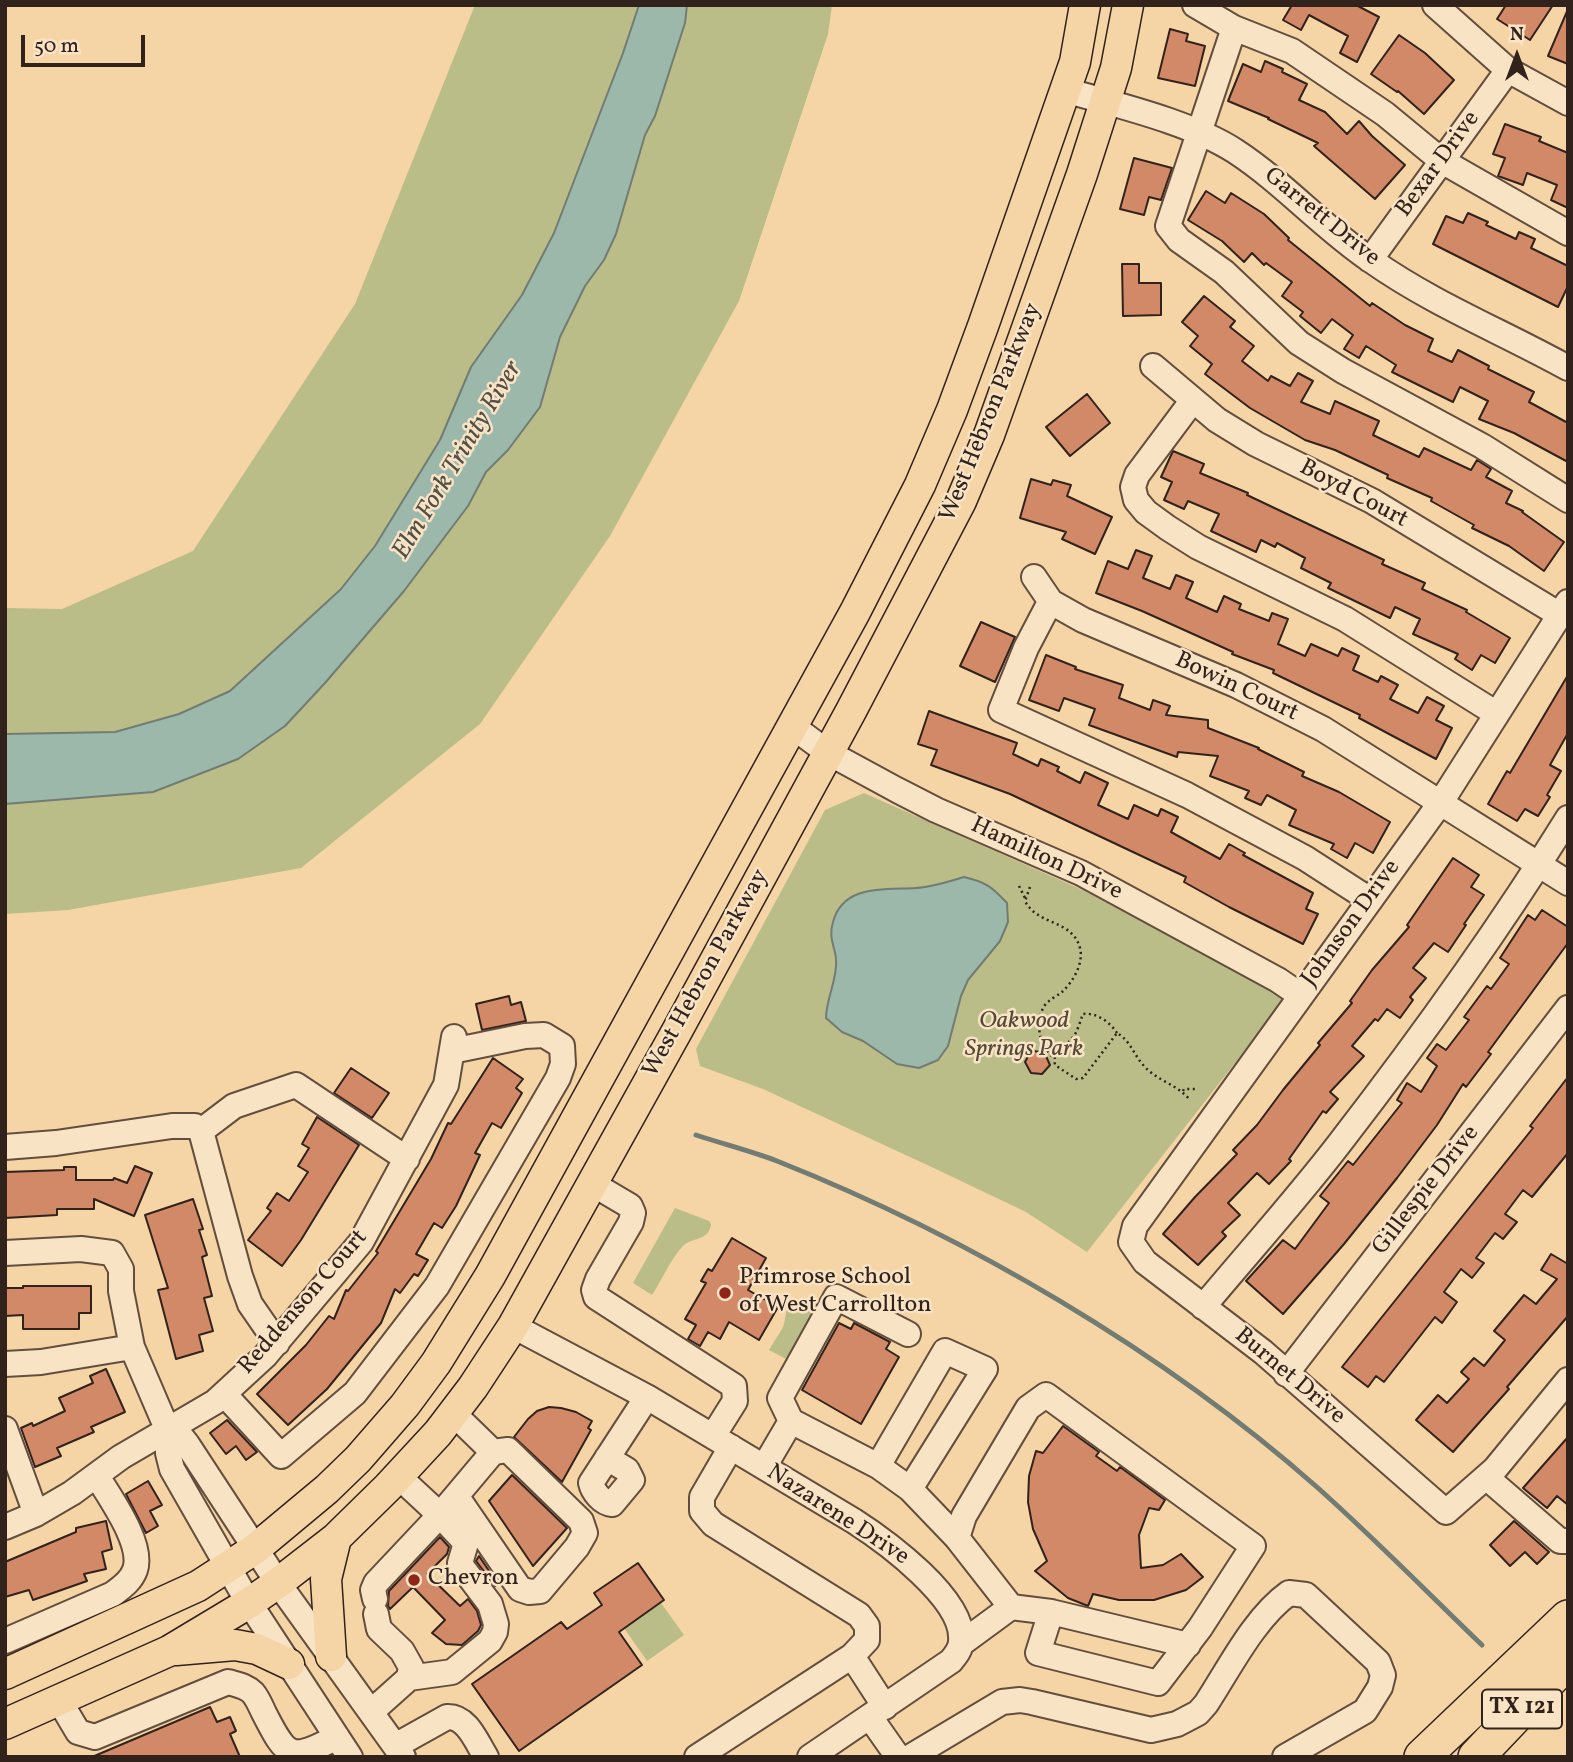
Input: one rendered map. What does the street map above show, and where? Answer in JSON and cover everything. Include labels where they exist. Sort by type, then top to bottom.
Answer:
[{"type":"highway","points":[[1422,1757],[1568,1618]]},
{"type":"highway","name":"TX 121","points":[[1476,1757],[1568,1660]]},
{"type":"main road","name":"West Hebron Parkway","points":[[5,1674],[198,1586],[256,1549],[358,1459],[405,1405],[436,1363],[489,1276],[855,612],[920,485],[947,423],[983,326],[1075,62],[1085,5]]},
{"type":"main road","name":"West Hebron Parkway","points":[[5,1724],[169,1651],[249,1603],[336,1538],[398,1476],[454,1414],[513,1326],[677,1031],[961,501],[1035,307],[1106,102],[1116,68],[1128,5]]},
{"type":"main road","points":[[331,1656],[326,1579],[336,1538]]},
{"type":"main road","points":[[169,1651],[235,1645],[257,1649],[289,1664]]},
{"type":"street","points":[[1195,5],[1234,28],[1292,51],[1385,114],[1442,161],[1568,233]]},
{"type":"street","points":[[1434,5],[1508,71],[1568,103]]},
{"type":"street","points":[[1234,28],[1168,226],[1179,240],[1224,272],[1298,343],[1412,410],[1482,446],[1527,477],[1568,500]]},
{"type":"street","name":"Bexar Drive","points":[[1370,260],[1508,71]]},
{"type":"street","name":"Garrett Drive","points":[[1065,90],[1198,133],[1233,150],[1273,178],[1370,260],[1426,296],[1568,368]]},
{"type":"street","name":"Boyd Court","points":[[1153,366],[1217,420],[1256,444],[1372,501],[1564,608]]},
{"type":"street","points":[[1193,400],[1146,458],[1136,475],[1133,487],[1136,500],[1146,512],[1198,547],[1345,619],[1497,713]]},
{"type":"street","name":"Bowin Court","points":[[1034,577],[1050,602],[1083,620],[1236,685],[1311,722],[1568,883]]},
{"type":"street","points":[[1050,602],[1026,648],[1001,710],[1187,795],[1305,858],[1370,900]]},
{"type":"street","name":"Johnson Drive","points":[[1131,1242],[1135,1226],[1441,802],[1564,608]]},
{"type":"street","name":"Hamilton Drive","points":[[792,726],[827,752],[936,810],[1081,873],[1278,980],[1300,995]]},
{"type":"street","points":[[1203,1307],[1338,1146],[1441,1007],[1539,865],[1568,818]]},
{"type":"street","name":"Gillespie Drive","points":[[1286,1374],[1568,1008]]},
{"type":"street","name":"Reddenson Court","points":[[5,1527],[36,1514],[97,1476],[121,1457],[215,1402],[223,1394],[276,1343],[361,1242],[446,1085],[453,1042],[544,1035],[562,1045],[562,1064],[558,1078],[437,1286],[355,1393],[281,1457],[223,1394]]},
{"type":"street","points":[[201,1131],[234,1106],[296,1085],[407,1159]]},
{"type":"street","points":[[5,1147],[55,1143],[172,1126],[195,1126],[201,1131],[250,1304],[276,1343]]},
{"type":"street","points":[[591,1183],[630,1206],[633,1213],[631,1222],[597,1279],[594,1290],[596,1297],[734,1385],[735,1401],[702,1497],[702,1511],[713,1524],[859,1615],[867,1626],[867,1640],[852,1656],[697,1757]]},
{"type":"street","name":"Burnet Drive","points":[[1131,1242],[1145,1262],[1263,1352],[1446,1512],[1486,1477]]},
{"type":"street","points":[[5,1253],[81,1248],[112,1253],[121,1269],[121,1291],[132,1347],[168,1431],[168,1453],[172,1469],[249,1603],[343,1747],[294,1756],[288,1753],[278,1740],[253,1692],[244,1686],[228,1682],[95,1737],[78,1732],[59,1700]]},
{"type":"street","points":[[908,1334],[836,1297],[780,1398],[790,1421],[878,1466],[910,1489],[957,1538],[1011,1607]]},
{"type":"street","name":"Nazarene Drive","points":[[513,1326],[647,1397],[854,1521],[923,1574],[949,1608],[960,1631],[962,1643]]},
{"type":"street","points":[[5,1364],[41,1362],[132,1347]]},
{"type":"street","points":[[878,1466],[945,1351],[985,1369],[910,1489]]},
{"type":"street","points":[[1568,1380],[1486,1477],[1560,1541],[1568,1541]]},
{"type":"street","points":[[957,1538],[964,1516],[1028,1408],[1046,1395],[1253,1546],[1188,1645],[1158,1683],[1038,1653],[1051,1612]]},
{"type":"street","points":[[607,1458],[647,1397]]},
{"type":"street","points":[[454,1414],[493,1452]]},
{"type":"street","points":[[764,1467],[790,1421]]},
{"type":"street","points":[[5,1429],[36,1514]]},
{"type":"street","points":[[168,1431],[179,1434],[187,1444],[278,1583],[399,1751],[447,1717],[454,1717],[467,1727],[486,1757]]},
{"type":"street","points":[[398,1476],[449,1506],[520,1589],[529,1592],[540,1591],[577,1547],[585,1533],[581,1521],[508,1450],[493,1452],[449,1506],[374,1586],[379,1629],[402,1651],[411,1667],[409,1678]]},
{"type":"street","points":[[5,1641],[113,1594],[127,1583],[135,1571],[132,1537],[97,1476]]},
{"type":"street","points":[[371,1712],[409,1678],[452,1672],[490,1641],[496,1624],[494,1613],[460,1563],[466,1543],[449,1506]]},
{"type":"street","points":[[910,1757],[1002,1702],[1032,1702],[1151,1730],[1177,1724],[1198,1713],[1206,1704],[1259,1624],[1276,1603],[1289,1593],[1306,1595],[1378,1662],[1383,1675],[1375,1699],[1365,1712],[1285,1757]]},
{"type":"street","points":[[810,1757],[941,1670],[951,1661],[962,1643],[1011,1607],[1051,1612],[1188,1645]]},
{"type":"street","points":[[852,1656],[898,1757]]},
{"type":"path","points":[[1019,886],[1031,912],[1065,928],[1081,950],[1077,971],[1070,982],[1041,1012],[1040,1040],[1044,1050],[1054,1058]]},
{"type":"path","points":[[1025,898],[1030,887]]},
{"type":"path","points":[[1117,1033],[1083,1078],[1076,1079],[1055,1065],[1054,1058],[1058,1050],[1073,1038],[1083,1014],[1090,1013],[1126,1038],[1143,1065],[1157,1077],[1183,1091],[1190,1100]]},
{"type":"path","points":[[1183,1091],[1195,1089]]},
{"type":"green space","points":[[475,5],[832,5],[828,34],[739,301],[610,536],[480,724],[301,868],[68,910],[5,914],[5,608],[62,609],[193,551],[355,304]]},
{"type":"green space","name":"Oakwood Springs Park","points":[[864,793],[1085,891],[1286,998],[1087,1252],[1026,1212],[763,1089],[700,1066],[696,1049],[825,810]]},
{"type":"green space","points":[[675,1208],[709,1221],[710,1230],[682,1247],[652,1295],[633,1283]]},
{"type":"green space","points":[[792,1303],[815,1312],[788,1360],[769,1350],[782,1329],[787,1309]]},
{"type":"green space","points":[[661,1603],[684,1635],[647,1661],[624,1628]]},
{"type":"water","name":"Elm Fork Trinity River","points":[[639,5],[687,5],[685,23],[655,116],[645,135],[616,234],[604,260],[585,286],[560,337],[540,407],[508,450],[486,472],[468,506],[404,591],[285,726],[238,759],[153,792],[5,804],[5,734],[115,732],[179,714],[230,691],[341,589],[375,546],[440,440],[471,367],[522,295],[554,233]]},
{"type":"water","points":[[964,877],[983,883],[1002,897],[1007,903],[1008,922],[1000,941],[968,980],[948,1046],[938,1060],[919,1068],[897,1064],[863,1041],[842,1032],[826,1018],[836,966],[831,937],[833,922],[838,910],[855,895],[879,890],[928,887]]},
{"type":"building","points":[[1292,5],[1356,5],[1379,17],[1357,62],[1340,53],[1348,36],[1309,15],[1301,30],[1283,20]]},
{"type":"building","points":[[1506,5],[1553,5],[1530,40],[1497,19]]},
{"type":"building","points":[[1568,9],[1568,64],[1548,56]]},
{"type":"building","points":[[1170,29],[1188,34],[1186,41],[1205,46],[1195,86],[1158,78]]},
{"type":"building","points":[[1399,35],[1425,53],[1454,80],[1424,114],[1398,91],[1371,74]]},
{"type":"building","points":[[1265,61],[1307,84],[1299,100],[1325,112],[1347,134],[1359,121],[1405,165],[1375,199],[1314,146],[1318,143],[1228,101],[1243,64],[1261,72]]},
{"type":"building","points":[[1505,124],[1541,137],[1539,141],[1568,153],[1568,208],[1551,200],[1557,185],[1527,173],[1523,185],[1498,176],[1505,158],[1493,154]]},
{"type":"building","points":[[1134,158],[1172,168],[1161,200],[1149,197],[1144,215],[1120,209]]},
{"type":"building","points":[[1206,191],[1225,203],[1231,193],[1264,214],[1288,240],[1370,306],[1372,303],[1405,325],[1433,339],[1428,351],[1452,362],[1458,350],[1489,366],[1488,369],[1534,392],[1529,402],[1568,423],[1568,462],[1514,433],[1479,419],[1488,401],[1460,387],[1453,402],[1392,372],[1396,365],[1366,346],[1359,358],[1344,349],[1353,335],[1332,319],[1321,333],[1300,316],[1303,312],[1282,296],[1292,282],[1266,263],[1264,265],[1252,253],[1244,262],[1222,241],[1188,220]]},
{"type":"building","points":[[1468,213],[1516,239],[1519,232],[1535,239],[1531,248],[1568,266],[1568,286],[1558,307],[1433,244],[1446,216],[1463,223]]},
{"type":"building","points":[[1122,264],[1139,264],[1139,283],[1161,283],[1161,315],[1123,316]]},
{"type":"building","points":[[1204,296],[1235,321],[1230,327],[1254,346],[1242,361],[1268,381],[1271,376],[1290,386],[1298,373],[1313,381],[1301,402],[1330,414],[1335,401],[1379,421],[1373,435],[1419,457],[1424,448],[1471,470],[1477,460],[1491,469],[1486,477],[1512,491],[1506,503],[1523,511],[1564,542],[1544,571],[1509,546],[1472,528],[1474,525],[1431,501],[1432,498],[1335,450],[1305,440],[1250,408],[1205,374],[1212,364],[1190,346],[1198,336],[1182,322]]},
{"type":"building","points":[[1087,394],[1110,423],[1070,456],[1046,427]]},
{"type":"building","points":[[1173,451],[1204,464],[1200,473],[1248,493],[1247,495],[1384,560],[1382,564],[1425,583],[1422,589],[1467,610],[1466,612],[1510,638],[1495,663],[1481,655],[1472,670],[1455,659],[1458,654],[1413,634],[1420,619],[1395,607],[1390,618],[1328,588],[1331,583],[1301,568],[1305,558],[1277,543],[1275,547],[1261,540],[1256,552],[1211,531],[1219,514],[1188,501],[1184,509],[1164,500],[1172,482],[1161,477]]},
{"type":"building","points":[[1031,479],[1051,485],[1053,480],[1071,485],[1067,496],[1112,517],[1095,554],[1062,539],[1066,532],[1020,518]]},
{"type":"building","points":[[1136,550],[1152,556],[1143,578],[1170,589],[1176,575],[1193,582],[1186,598],[1217,612],[1224,596],[1241,604],[1239,609],[1269,621],[1272,613],[1288,619],[1278,644],[1305,656],[1311,644],[1338,656],[1342,648],[1359,656],[1353,670],[1378,682],[1381,676],[1398,685],[1390,699],[1418,713],[1427,697],[1444,706],[1436,720],[1452,728],[1436,759],[1359,718],[1360,715],[1273,673],[1274,670],[1096,593],[1108,561],[1128,569]]},
{"type":"building","points":[[981,622],[1015,637],[995,682],[960,666]]},
{"type":"building","points":[[1046,655],[1076,667],[1075,669],[1123,685],[1119,698],[1150,710],[1153,700],[1170,706],[1166,715],[1208,720],[1208,728],[1259,748],[1304,772],[1302,776],[1339,792],[1390,822],[1373,853],[1355,843],[1347,858],[1331,849],[1334,844],[1289,825],[1296,810],[1267,795],[1261,805],[1245,798],[1249,791],[1210,776],[1218,756],[1178,752],[1177,757],[1089,725],[1095,709],[1064,698],[1059,711],[1029,700]]},
{"type":"building","points":[[1568,675],[1568,733],[1550,765],[1561,771],[1538,816],[1525,809],[1517,821],[1488,804],[1507,771],[1510,773]]},
{"type":"building","points":[[929,711],[1017,743],[1013,754],[1038,766],[1041,759],[1059,767],[1057,771],[1080,783],[1085,772],[1108,783],[1098,805],[1128,819],[1134,805],[1158,816],[1161,809],[1178,817],[1171,832],[1220,859],[1229,844],[1245,853],[1243,855],[1313,893],[1306,909],[1318,914],[1303,944],[1184,882],[1186,877],[1010,794],[931,765],[937,750],[918,744]]},
{"type":"building","points":[[1453,858],[1479,875],[1471,887],[1484,895],[1464,924],[1466,925],[1448,952],[1434,943],[1413,968],[1426,978],[1410,997],[1413,1000],[1400,1018],[1387,1009],[1352,1046],[1364,1056],[1330,1092],[1338,1099],[1326,1113],[1323,1111],[1289,1159],[1291,1161],[1269,1184],[1257,1173],[1228,1203],[1240,1215],[1222,1232],[1226,1236],[1198,1265],[1163,1234],[1237,1154],[1233,1150],[1257,1125],[1320,1045],[1318,1043],[1352,1003],[1350,1001],[1372,970],[1409,927],[1407,925]]},
{"type":"building","points":[[1542,910],[1568,927],[1568,943],[1488,1052],[1491,1054],[1466,1087],[1463,1084],[1437,1125],[1397,1178],[1283,1314],[1246,1281],[1283,1240],[1295,1249],[1329,1203],[1320,1196],[1348,1161],[1353,1165],[1402,1103],[1397,1100],[1407,1083],[1421,1092],[1437,1066],[1427,1058],[1437,1044],[1446,1050],[1469,1020],[1464,1017],[1487,986],[1491,989],[1509,964],[1500,958],[1528,915],[1535,920]]},
{"type":"building","points":[[509,996],[511,1005],[521,1002],[526,1021],[482,1030],[476,1004]]},
{"type":"building","points":[[1031,1051],[1044,1052],[1050,1065],[1042,1074],[1031,1073],[1025,1062]]},
{"type":"building","points":[[493,1058],[523,1079],[516,1088],[522,1093],[501,1128],[492,1123],[475,1153],[480,1155],[456,1206],[442,1228],[434,1223],[416,1254],[428,1260],[418,1276],[414,1274],[400,1293],[395,1289],[381,1323],[327,1389],[288,1425],[257,1394],[306,1345],[329,1316],[334,1319],[346,1290],[348,1291],[378,1253],[376,1251],[431,1159],[448,1123],[451,1124]]},
{"type":"building","points":[[351,1068],[389,1093],[372,1118],[334,1093]]},
{"type":"building","points":[[1568,1077],[1568,1153],[1532,1197],[1523,1190],[1505,1214],[1517,1222],[1503,1239],[1495,1233],[1476,1258],[1484,1263],[1472,1278],[1461,1269],[1444,1292],[1457,1302],[1442,1323],[1435,1317],[1384,1382],[1376,1376],[1368,1387],[1342,1367],[1533,1128],[1530,1126]]},
{"type":"building","points":[[317,1117],[359,1145],[282,1266],[248,1240],[271,1211],[267,1208],[277,1193],[289,1201],[308,1172],[298,1166],[309,1148],[302,1144]]},
{"type":"building","points":[[135,1166],[152,1173],[134,1216],[94,1199],[94,1209],[57,1209],[57,1215],[5,1218],[5,1172],[64,1170],[64,1167],[76,1167],[76,1180],[114,1178],[127,1183]]},
{"type":"building","points":[[193,1199],[203,1229],[199,1230],[207,1255],[202,1257],[212,1296],[204,1298],[213,1331],[199,1335],[203,1351],[176,1359],[158,1290],[168,1288],[145,1215]]},
{"type":"building","points":[[732,1238],[766,1258],[748,1290],[778,1307],[759,1340],[729,1322],[720,1339],[708,1332],[700,1346],[688,1339],[696,1325],[685,1319],[706,1283],[701,1281],[708,1269],[712,1271]]},
{"type":"building","points":[[1551,1254],[1568,1264],[1568,1316],[1453,1452],[1416,1420],[1438,1395],[1447,1403],[1469,1379],[1461,1372],[1474,1358],[1484,1366],[1505,1340],[1494,1331],[1524,1295],[1536,1304],[1557,1279],[1541,1270]]},
{"type":"building","points":[[91,1286],[91,1313],[79,1313],[79,1329],[23,1329],[23,1315],[5,1316],[5,1288]]},
{"type":"building","points":[[839,1323],[851,1329],[854,1323],[890,1342],[886,1349],[899,1357],[861,1424],[802,1390]]},
{"type":"building","points":[[106,1369],[125,1412],[91,1427],[94,1432],[57,1448],[61,1456],[35,1467],[21,1428],[32,1423],[33,1426],[65,1411],[59,1398],[93,1383],[90,1376]]},
{"type":"building","points":[[549,1407],[576,1412],[592,1421],[588,1428],[591,1430],[562,1482],[514,1437],[537,1411]]},
{"type":"building","points":[[227,1420],[257,1452],[246,1460],[236,1446],[226,1454],[210,1433]]},
{"type":"building","points":[[1063,1426],[1099,1452],[1096,1456],[1117,1471],[1120,1467],[1165,1500],[1159,1510],[1149,1508],[1139,1535],[1141,1568],[1163,1565],[1181,1554],[1203,1577],[1186,1590],[1154,1600],[1119,1600],[1093,1594],[1088,1606],[1068,1598],[1035,1571],[1047,1561],[1033,1529],[1028,1502],[1029,1476],[1036,1451],[1043,1453]]},
{"type":"building","points":[[1568,1437],[1568,1505],[1557,1496],[1547,1508],[1523,1488]]},
{"type":"building","points":[[512,1475],[567,1528],[533,1566],[489,1501]]},
{"type":"building","points":[[148,1481],[162,1505],[150,1511],[158,1526],[146,1533],[126,1494]]},
{"type":"building","points":[[106,1521],[112,1549],[102,1552],[106,1569],[84,1574],[87,1581],[33,1600],[29,1590],[5,1597],[5,1562],[76,1532],[76,1528]]},
{"type":"building","points":[[1514,1521],[1549,1552],[1537,1564],[1525,1552],[1510,1566],[1490,1545]]},
{"type":"building","name":"Chevron","points":[[440,1537],[449,1547],[447,1554],[427,1574],[460,1606],[468,1599],[477,1611],[481,1625],[462,1645],[446,1644],[432,1633],[445,1620],[413,1587],[390,1609],[388,1606],[389,1591]]},
{"type":"building","points":[[479,1556],[498,1584],[495,1586],[476,1561]]},
{"type":"building","points":[[638,1563],[664,1600],[619,1632],[642,1665],[519,1751],[472,1684],[561,1622],[567,1629],[602,1605],[594,1593]]},
{"type":"building","points":[[210,1707],[217,1722],[230,1717],[236,1731],[230,1734],[240,1757],[92,1757]]},
{"type":"waterway","points":[[696,1135],[777,1161],[920,1225],[991,1262],[1129,1344],[1195,1390],[1318,1488],[1482,1645]]},
{"type":"place","name":"Primrose School of West Carrollton","points":[[725,1293]]},
{"type":"place","name":"Chevron","points":[[414,1580]]}]
